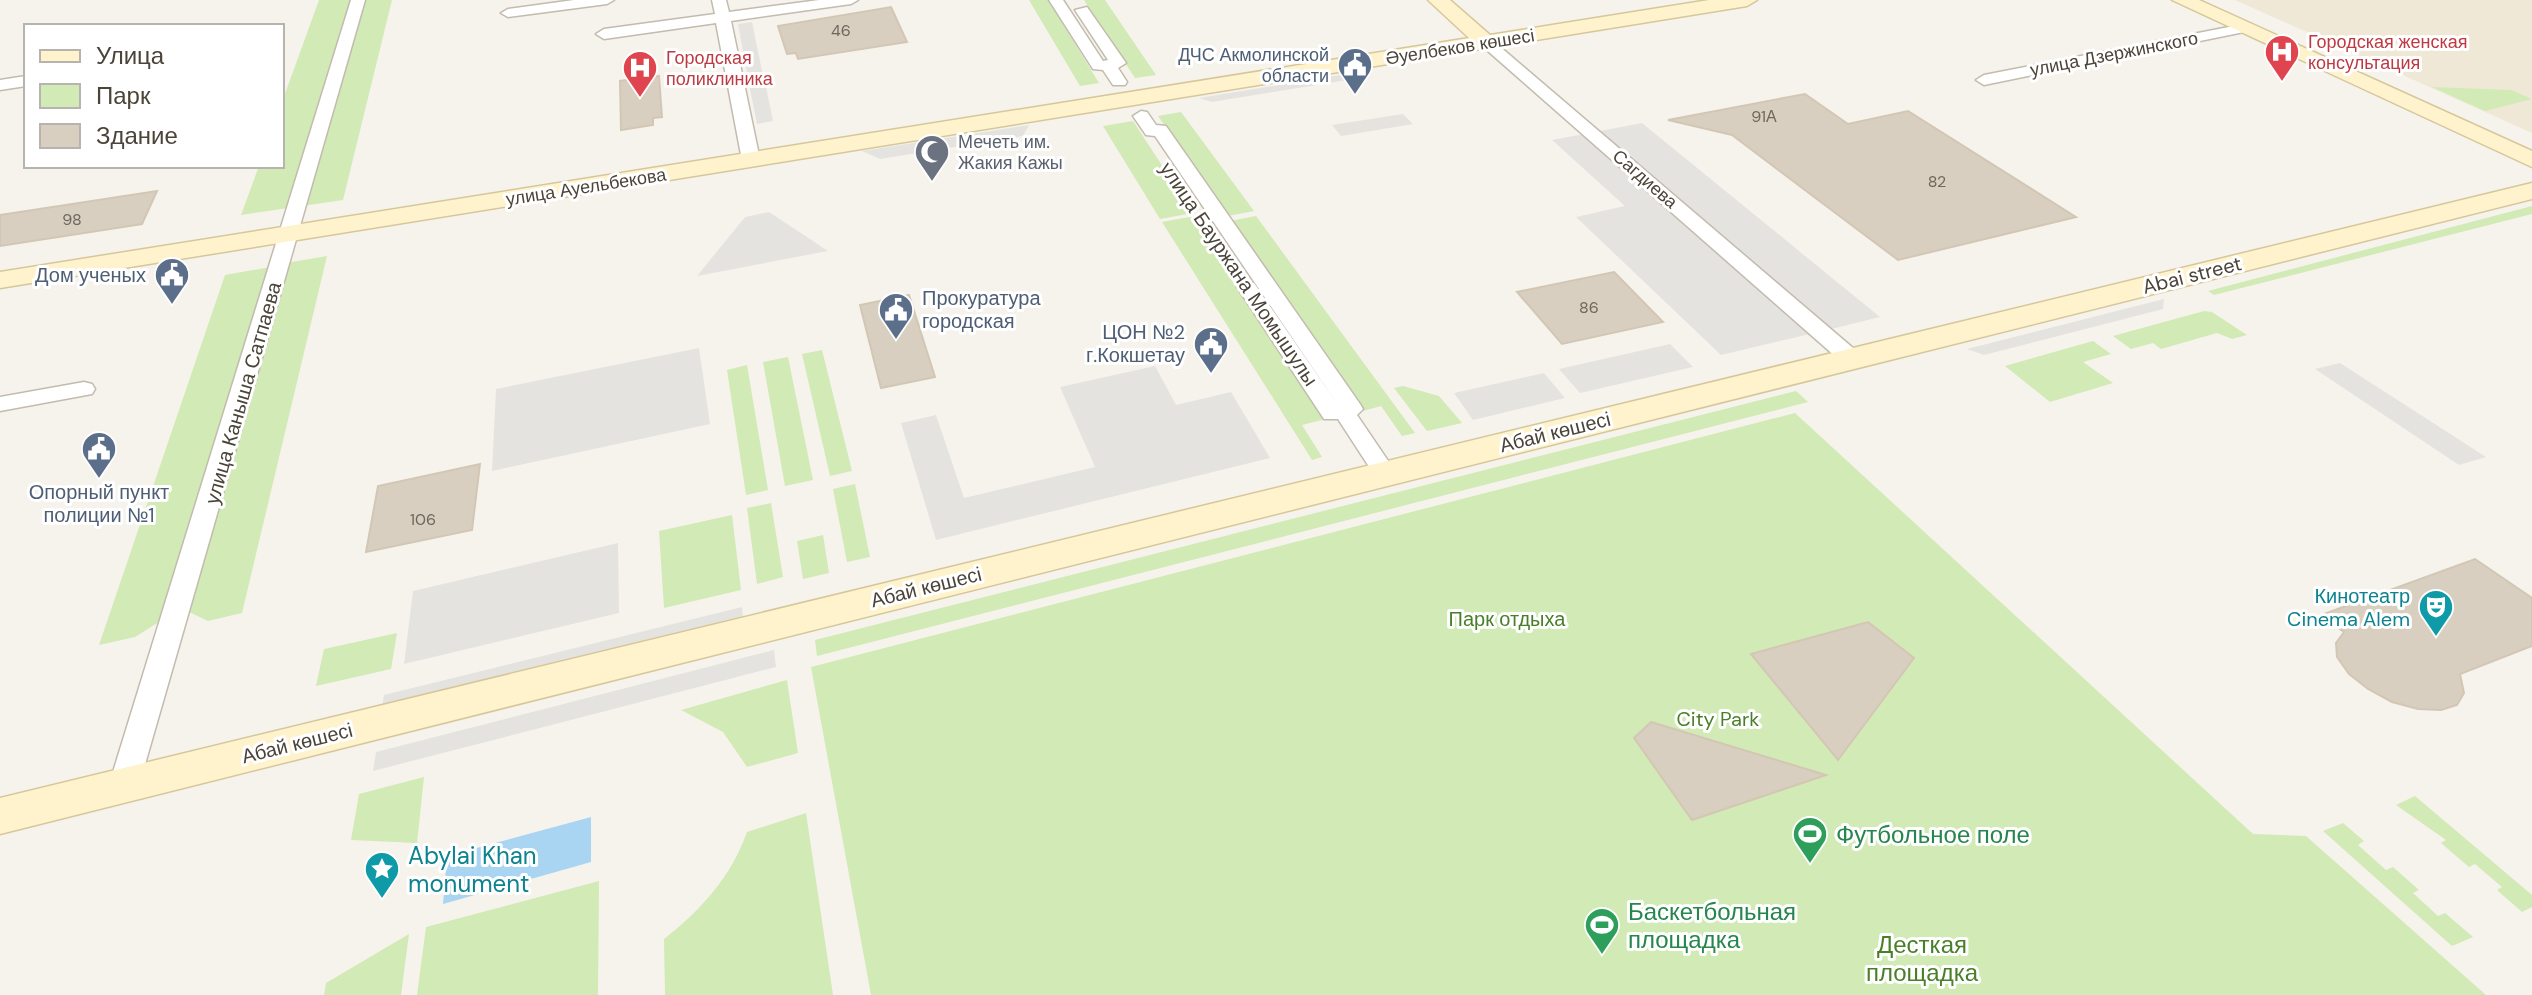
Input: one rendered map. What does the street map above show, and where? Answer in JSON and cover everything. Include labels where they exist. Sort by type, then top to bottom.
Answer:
[{"type":"street","name":"улица Каныша Сатпаева","points":[[124,785],[358,0]]},
{"type":"street","points":[[508,13],[607,0]]},
{"type":"street","points":[[719,0],[751,160]]},
{"type":"street","points":[[604,34],[851,0]]},
{"type":"street","name":"Сагдиева","points":[[1438,0],[1852,359]]},
{"type":"street","name":"Әуелбеков көшесі","points":[[1172,92],[1747,0]]},
{"type":"street","points":[[2182,0],[2532,160]]},
{"type":"street","points":[[1067,2],[1091,23],[1118,63],[1099,66],[1073,26],[1067,2]]},
{"type":"street","points":[[1073,26],[1091,23]]},
{"type":"street","name":"улица Дзержинского","points":[[1984,80],[2244,28]]},
{"type":"street","points":[[1087,47],[1105,44]]},
{"type":"street","points":[[1108,65],[1119,82]]},
{"type":"street","points":[[0,85],[24,81]]},
{"type":"street","name":"улица Ауельбекова","points":[[0,280],[1172,92]]},
{"type":"street","name":"улица Бауржана Момышулы","points":[[1147,123],[1160,130],[1194,194],[1274,312],[1352,409],[1344,411],[1385,474]]},
{"type":"street","name":"Abai street","points":[[1852,359],[2532,191]]},
{"type":"street","name":"Абай көшесі","points":[[0,816],[1852,359]]},
{"type":"street","points":[[0,404],[84,389]]},
{"type":"shaded area","points":[[2235,0],[2532,0],[2532,133]]},
{"type":"shaded area","points":[[752,22],[763,76],[748,78],[738,24]]},
{"type":"shaded area","points":[[1358,72],[1354,79],[1212,102],[1199,98]]},
{"type":"shaded area","points":[[765,82],[773,121],[757,124],[749,84]]},
{"type":"shaded area","points":[[1403,114],[1413,124],[1341,136],[1332,125]]},
{"type":"shaded area","points":[[1642,123],[1880,317],[1827,330],[1595,132]]},
{"type":"shaded area","points":[[1029,125],[1023,136],[880,159],[862,151]]},
{"type":"shaded area","points":[[1584,134],[1814,333],[1721,355],[1576,217],[1625,206],[1552,140]]},
{"type":"shaded area","points":[[769,212],[828,251],[697,276],[745,217]]},
{"type":"shaded area","points":[[2164,299],[2163,309],[1984,355],[1967,349]]},
{"type":"shaded area","points":[[1670,344],[1693,367],[1580,393],[1559,369]]},
{"type":"shaded area","points":[[699,348],[710,424],[492,471],[496,389]]},
{"type":"shaded area","points":[[2340,363],[2486,457],[2459,465],[2315,369]]},
{"type":"shaded area","points":[[1155,366],[1176,405],[1231,392],[1270,458],[936,540],[901,423],[936,415],[964,498],[1095,467],[1060,387]]},
{"type":"shaded area","points":[[1544,373],[1565,398],[1473,420],[1454,393]]},
{"type":"shaded area","points":[[618,543],[619,613],[404,664],[413,591]]},
{"type":"shaded area","points":[[742,607],[743,618],[382,708],[384,695]]},
{"type":"shaded area","points":[[774,650],[776,667],[373,771],[376,752]]},
{"type":"green space","points":[[319,0],[392,0],[343,200],[241,215],[258,168],[284,168],[284,96]]},
{"type":"green space","points":[[1029,0],[1048,0],[1099,83],[1080,86]]},
{"type":"green space","points":[[1084,0],[1105,0],[1156,75],[1135,78]]},
{"type":"green space","points":[[2432,87],[2511,90],[2532,99],[2485,111]]},
{"type":"green space","points":[[1181,112],[1254,211],[1228,216],[1158,116]]},
{"type":"green space","points":[[1133,121],[1193,213],[1160,219],[1103,126]]},
{"type":"green space","points":[[2532,206],[2532,214],[2214,295],[2208,291]]},
{"type":"green space","points":[[1195,216],[1330,418],[1302,425],[1322,457],[1312,460],[1162,222]]},
{"type":"green space","points":[[1256,216],[1415,433],[1402,436],[1381,406],[1363,411],[1230,221]]},
{"type":"green space","points":[[327,256],[242,613],[208,621],[189,612],[286,263]]},
{"type":"green space","points":[[271,267],[167,617],[135,637],[99,645],[225,275]]},
{"type":"green space","points":[[2204,311],[2212,312],[2247,335],[2232,339],[2217,333],[2161,349],[2153,343],[2131,349],[2113,336]]},
{"type":"green space","points":[[2093,341],[2111,354],[2083,362],[2113,383],[2050,402],[2005,366]]},
{"type":"green space","points":[[822,350],[852,471],[830,476],[802,354]]},
{"type":"green space","points":[[788,357],[813,480],[785,486],[763,362]]},
{"type":"green space","points":[[747,365],[768,490],[746,495],[727,370]]},
{"type":"green space","points":[[1403,386],[1439,396],[1462,423],[1427,431],[1394,388]]},
{"type":"green space","points":[[1796,391],[1808,402],[817,656],[815,640]]},
{"type":"green space","name":"City Park","points":[[1795,413],[2253,834],[2306,836],[2486,995],[871,995],[811,667]]},
{"type":"green space","points":[[855,484],[870,557],[847,562],[833,489]]},
{"type":"green space","points":[[771,503],[783,577],[757,584],[747,508]]},
{"type":"green space","points":[[732,515],[741,590],[664,608],[659,531]]},
{"type":"green space","points":[[823,535],[829,573],[803,579],[797,541]]},
{"type":"green space","points":[[397,633],[391,669],[316,686],[324,649]]},
{"type":"green space","points":[[787,680],[798,753],[747,767],[723,732],[681,710]]},
{"type":"green space","points":[[424,777],[417,843],[351,840],[359,794]]},
{"type":"green space","points":[[2415,796],[2532,895],[2532,907],[2522,912],[2497,890],[2502,887],[2475,864],[2469,867],[2441,843],[2446,840],[2396,805]]},
{"type":"green space","points":[[806,813],[833,995],[665,995],[664,939],[713,892],[732,864],[747,832]]},
{"type":"green space","points":[[2343,823],[2364,841],[2358,845],[2386,870],[2393,867],[2419,890],[2413,893],[2438,916],[2445,913],[2473,937],[2452,946],[2323,831]]},
{"type":"green space","points":[[599,881],[598,995],[417,995],[426,927]]},
{"type":"green space","points":[[409,934],[401,995],[324,995],[326,983]]},
{"type":"water","points":[[591,817],[591,862],[443,904],[447,856]]},
{"type":"building","points":[[891,7],[907,42],[798,59],[796,53],[787,54],[778,26]]},
{"type":"building","points":[[659,76],[662,117],[653,118],[653,125],[621,130],[620,81]]},
{"type":"building","points":[[1805,94],[1848,124],[1908,111],[2076,217],[1898,260],[1732,135],[1668,120]]},
{"type":"building","points":[[157,191],[142,224],[0,246],[0,215]]},
{"type":"building","points":[[1614,272],[1663,322],[1562,344],[1517,292]]},
{"type":"building","name":"Прокуратура городская","points":[[909,295],[935,377],[881,388],[860,305]]},
{"type":"building","points":[[480,464],[472,530],[366,552],[378,486]]},
{"type":"building","name":"Кинотеатр Cinema Alem","points":[[2475,559],[2532,598],[2532,646],[2460,674],[2464,693],[2457,705],[2441,710],[2418,709],[2392,702],[2349,674],[2337,657],[2336,643],[2344,632],[2321,615]]},
{"type":"building","points":[[1868,622],[1914,658],[1838,760],[1751,654]]},
{"type":"building","points":[[1651,722],[1826,775],[1692,820],[1634,738]]},
{"type":"place","name":"Городская женская консультация","points":[[2282,83]]},
{"type":"place","name":"ДЧС Акмолинской области","points":[[1355,96]]},
{"type":"place","name":"Городская поликлиника","points":[[640,99]]},
{"type":"place","name":"Мечеть им. Жакия Кажы","points":[[932,183]]},
{"type":"place","name":"Дом ученых","points":[[172,306]]},
{"type":"place","name":"Прокуратура городская","points":[[896,341]]},
{"type":"place","name":"ЦОН №2 г.Кокшетау","points":[[1211,375]]},
{"type":"place","name":"Опорный пункт полиции №1","points":[[99,480]]},
{"type":"place","name":"Кинотеатр Cinema Alem","points":[[2436,638]]},
{"type":"place","name":"Футбольное поле","points":[[1810,865]]},
{"type":"place","name":"Abylai Khan monument","points":[[382,900]]},
{"type":"place","name":"Баскетбольная площадка","points":[[1602,956]]},
{"type":"park label","name":"Парк отдыха","points":[[1507,619]]},
{"type":"park label","name":"Десткая площадка","points":[[1922,958]]}]
